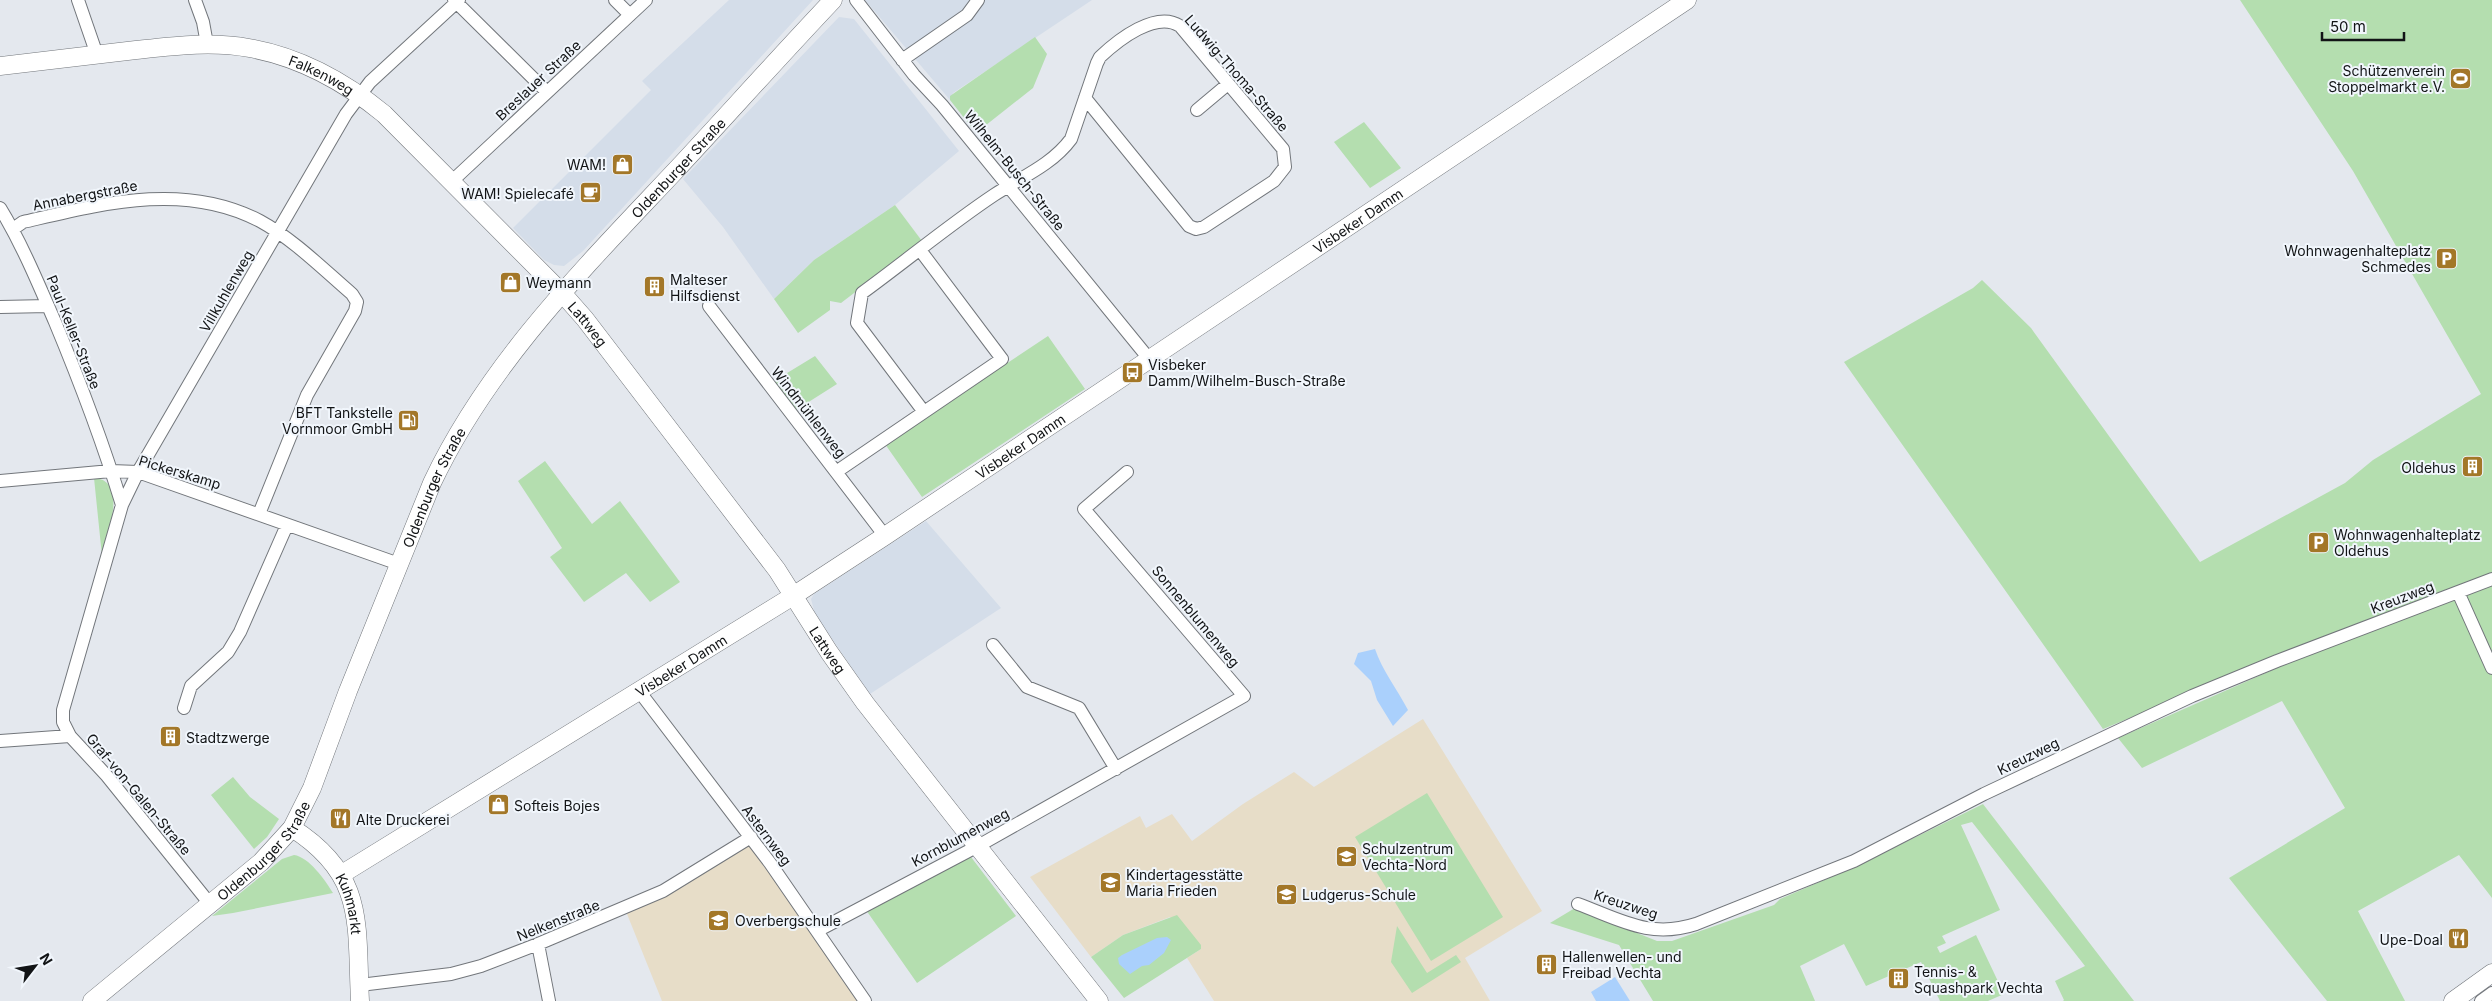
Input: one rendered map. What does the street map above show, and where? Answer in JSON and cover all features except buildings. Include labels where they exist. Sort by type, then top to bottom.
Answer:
[{"type":"street","points":[[78,0],[97,54]]},
{"type":"street","points":[[195,0],[203,22],[207,44]]},
{"type":"street","points":[[457,0],[547,92]]},
{"type":"street","name":"Villkuhlenweg","points":[[70,736],[63,722],[64,710],[122,505],[138,472],[346,114],[370,82],[457,0]]},
{"type":"street","points":[[615,0],[630,15]]},
{"type":"street","name":"Breslauer Straße","points":[[450,183],[646,0]]},
{"type":"street","name":"Oldenburger Straße","points":[[92,1001],[261,862],[292,828],[312,788],[348,691],[432,483],[461,428],[505,360],[563,294],[833,0]]},
{"type":"street","name":"Wilhelm-Busch-Straße","points":[[856,0],[902,60],[1010,187],[1150,360]]},
{"type":"street","points":[[902,60],[967,15],[978,0]]},
{"type":"street","name":"Visbeker Damm","points":[[342,874],[793,596],[1150,360],[1687,0]]},
{"type":"street","name":"Ludwig-Thoma-Straße","points":[[924,412],[857,323],[862,293],[995,195],[1023,180],[1065,146],[1071,139],[1085,98],[1100,57],[1152,22],[1173,21],[1180,26],[1283,149],[1285,167],[1274,180],[1204,227],[1196,229],[1189,226],[1085,98]]},
{"type":"street","name":"Falkenweg","points":[[0,66],[97,54],[207,44],[248,47],[303,63],[361,95],[384,114],[450,183],[563,294]]},
{"type":"street","points":[[1197,110],[1228,84]]},
{"type":"street","name":"Annabergstraße","points":[[13,229],[23,222],[106,204],[152,199],[188,198],[230,208],[260,221],[278,232],[352,294],[357,302],[355,311],[306,395],[259,514]]},
{"type":"street","name":"Paul-Keller-Straße","points":[[0,208],[13,229],[48,306],[106,451],[111,471]]},
{"type":"street","points":[[836,472],[1002,359],[920,250]]},
{"type":"street","name":"Lattweg","points":[[563,294],[606,346],[748,531],[844,675],[1099,1001]]},
{"type":"street","points":[[0,307],[48,306]]},
{"type":"street","name":"Windmühlenweg","points":[[709,306],[885,536]]},
{"type":"street","points":[[111,471],[122,505]]},
{"type":"street","name":"Pickerskamp","points":[[0,481],[111,471],[138,472],[399,564]]},
{"type":"street","name":"Sonnenblumenweg","points":[[1128,472],[1084,509],[1244,696],[1190,727]]},
{"type":"street","points":[[184,708],[191,686],[228,652],[240,632],[287,525]]},
{"type":"street","name":"Kreuzweg","points":[[1578,904],[1654,931],[1677,930],[1696,924],[1854,860],[1984,794],[2192,696],[2492,579]]},
{"type":"street","points":[[2458,592],[2492,668]]},
{"type":"street","points":[[993,645],[1026,687],[1079,708],[1116,769]]},
{"type":"street","name":"Asternweg","points":[[639,691],[751,837],[865,1001]]},
{"type":"street","name":"Kornblumenweg","points":[[817,931],[978,846],[1190,727]]},
{"type":"street","name":"Graf-von-Galen-Straße","points":[[0,741],[70,736],[107,776],[210,904]]},
{"type":"street","name":"Kuhmarkt","points":[[292,828],[319,847],[342,874],[354,904],[357,919],[360,993]]},
{"type":"street","name":"Nelkenstraße","points":[[360,993],[481,966],[538,944],[663,891],[751,837]]},
{"type":"street","points":[[538,944],[549,1001]]},
{"type":"street","points":[[2462,998],[2492,973]]},
{"type":"street","points":[[2481,1001],[2492,993]]},
{"type":"shaded area","points":[[729,0],[813,0],[583,251],[564,266],[554,265],[544,260],[513,228],[651,90],[642,81]]},
{"type":"shaded area","points":[[865,0],[1092,0],[953,93],[950,100]]},
{"type":"shaded area","points":[[839,17],[854,19],[959,151],[895,205],[814,260],[774,299],[723,227],[683,179]]},
{"type":"shaded area","points":[[926,521],[1001,608],[870,694],[815,614],[811,599],[814,594]]},
{"type":"shaded area","name":"Schulzentrum Vechta-Nord","points":[[1423,719],[1542,911],[1465,958],[1490,1001],[1214,1001],[1187,958],[1201,949],[1170,917],[1123,935],[1091,957],[1030,877],[1140,816],[1146,828],[1172,814],[1192,841],[1243,804],[1294,772],[1314,787]]},
{"type":"shaded area","name":"Overbergschule","points":[[751,837],[865,1001],[662,1001],[625,909]]},
{"type":"green space","points":[[2240,0],[2492,0],[2492,898],[2459,855],[2358,911],[2405,1001],[2327,1001],[2229,878],[2345,808],[2282,701],[2142,768],[2118,738],[2277,668],[2271,660],[2103,729],[1844,362],[1973,288],[1982,280],[2031,328],[2200,562],[2345,483],[2373,460],[2481,394],[2353,171]]},
{"type":"green space","points":[[1035,37],[1047,54],[1033,88],[976,133],[950,100],[950,96]]},
{"type":"green space","points":[[1364,122],[1401,168],[1370,188],[1334,142]]},
{"type":"green space","points":[[895,205],[922,241],[841,303],[830,301],[830,310],[798,333],[774,299],[814,260]]},
{"type":"green space","points":[[1048,336],[1085,389],[922,497],[885,444]]},
{"type":"green space","points":[[815,356],[837,384],[796,410],[774,381]]},
{"type":"green space","points":[[545,461],[592,524],[620,501],[680,582],[650,602],[626,573],[584,602],[550,557],[562,548],[518,481]]},
{"type":"green space","points":[[94,478],[105,481],[111,488],[113,498],[111,523],[102,556]]},
{"type":"green space","points":[[233,777],[250,797],[279,819],[267,837],[254,849],[211,795]]},
{"type":"green space","points":[[1427,793],[1503,917],[1431,961],[1355,837]]},
{"type":"green space","points":[[1983,804],[2134,1001],[2063,1001],[2055,981],[2085,966],[1972,822],[1961,825],[2000,910],[1942,936],[1946,943],[1937,947],[1940,953],[1976,935],[2004,994],[1988,1001],[1940,1001],[1921,962],[1866,986],[1844,944],[1800,966],[1815,1001],[1653,1001],[1619,945],[1550,923],[1575,908],[1657,941],[1672,941],[1774,905],[1780,899],[1861,864]]},
{"type":"green space","points":[[294,855],[311,864],[333,893],[212,916],[282,859]]},
{"type":"green space","points":[[971,857],[1016,916],[917,983],[866,910]]},
{"type":"green space","points":[[1177,915],[1201,945],[1201,949],[1124,998],[1091,957],[1123,935]]},
{"type":"green space","points":[[1397,926],[1427,973],[1456,955],[1461,962],[1412,993],[1391,962]]},
{"type":"water","points":[[1375,649],[1408,710],[1393,726],[1377,700],[1371,681],[1354,664],[1358,653]]},
{"type":"water","points":[[1167,937],[1171,940],[1164,953],[1149,965],[1142,966],[1130,974],[1119,964],[1118,958],[1122,955],[1157,938]]},
{"type":"water","points":[[1615,977],[1630,1001],[1596,1001],[1591,992]]},
{"type":"place","name":"Schützenverein Stoppelmarkt e.V.","points":[[2461,78]]},
{"type":"place","name":"WAM!","points":[[622,164]]},
{"type":"place","name":"WAM! Spielecafé","points":[[590,193]]},
{"type":"place","name":"Wohnwagenhalteplatz Schmedes","points":[[2447,258]]},
{"type":"place","name":"Weymann","points":[[510,282]]},
{"type":"place","name":"Malteser Hilfsdienst","points":[[654,287]]},
{"type":"place","name":"Visbeker Damm/Wilhelm-Busch-Straße","points":[[1132,372]]},
{"type":"place","name":"BFT Tankstelle Vornmoor GmbH","points":[[409,420]]},
{"type":"place","name":"Oldehus","points":[[2472,467]]},
{"type":"place","name":"Wohnwagenhalteplatz Oldehus","points":[[2318,542]]},
{"type":"place","name":"Stadtzwerge","points":[[170,737]]},
{"type":"place","name":"Softeis Bojes","points":[[498,805]]},
{"type":"place","name":"Alte Druckerei","points":[[340,819]]},
{"type":"place","name":"Schulzentrum Vechta-Nord","points":[[1346,856]]},
{"type":"place","name":"Kindertagesstätte Maria Frieden","points":[[1110,882]]},
{"type":"place","name":"Ludgerus-Schule","points":[[1286,894]]},
{"type":"place","name":"Overbergschule","points":[[719,920]]},
{"type":"place","name":"Upe-Doal","points":[[2459,939]]},
{"type":"place","name":"Hallenwellen- und Freibad Vechta","points":[[1546,964]]},
{"type":"place","name":"Tennis- & Squashpark Vechta","points":[[1898,979]]}]
